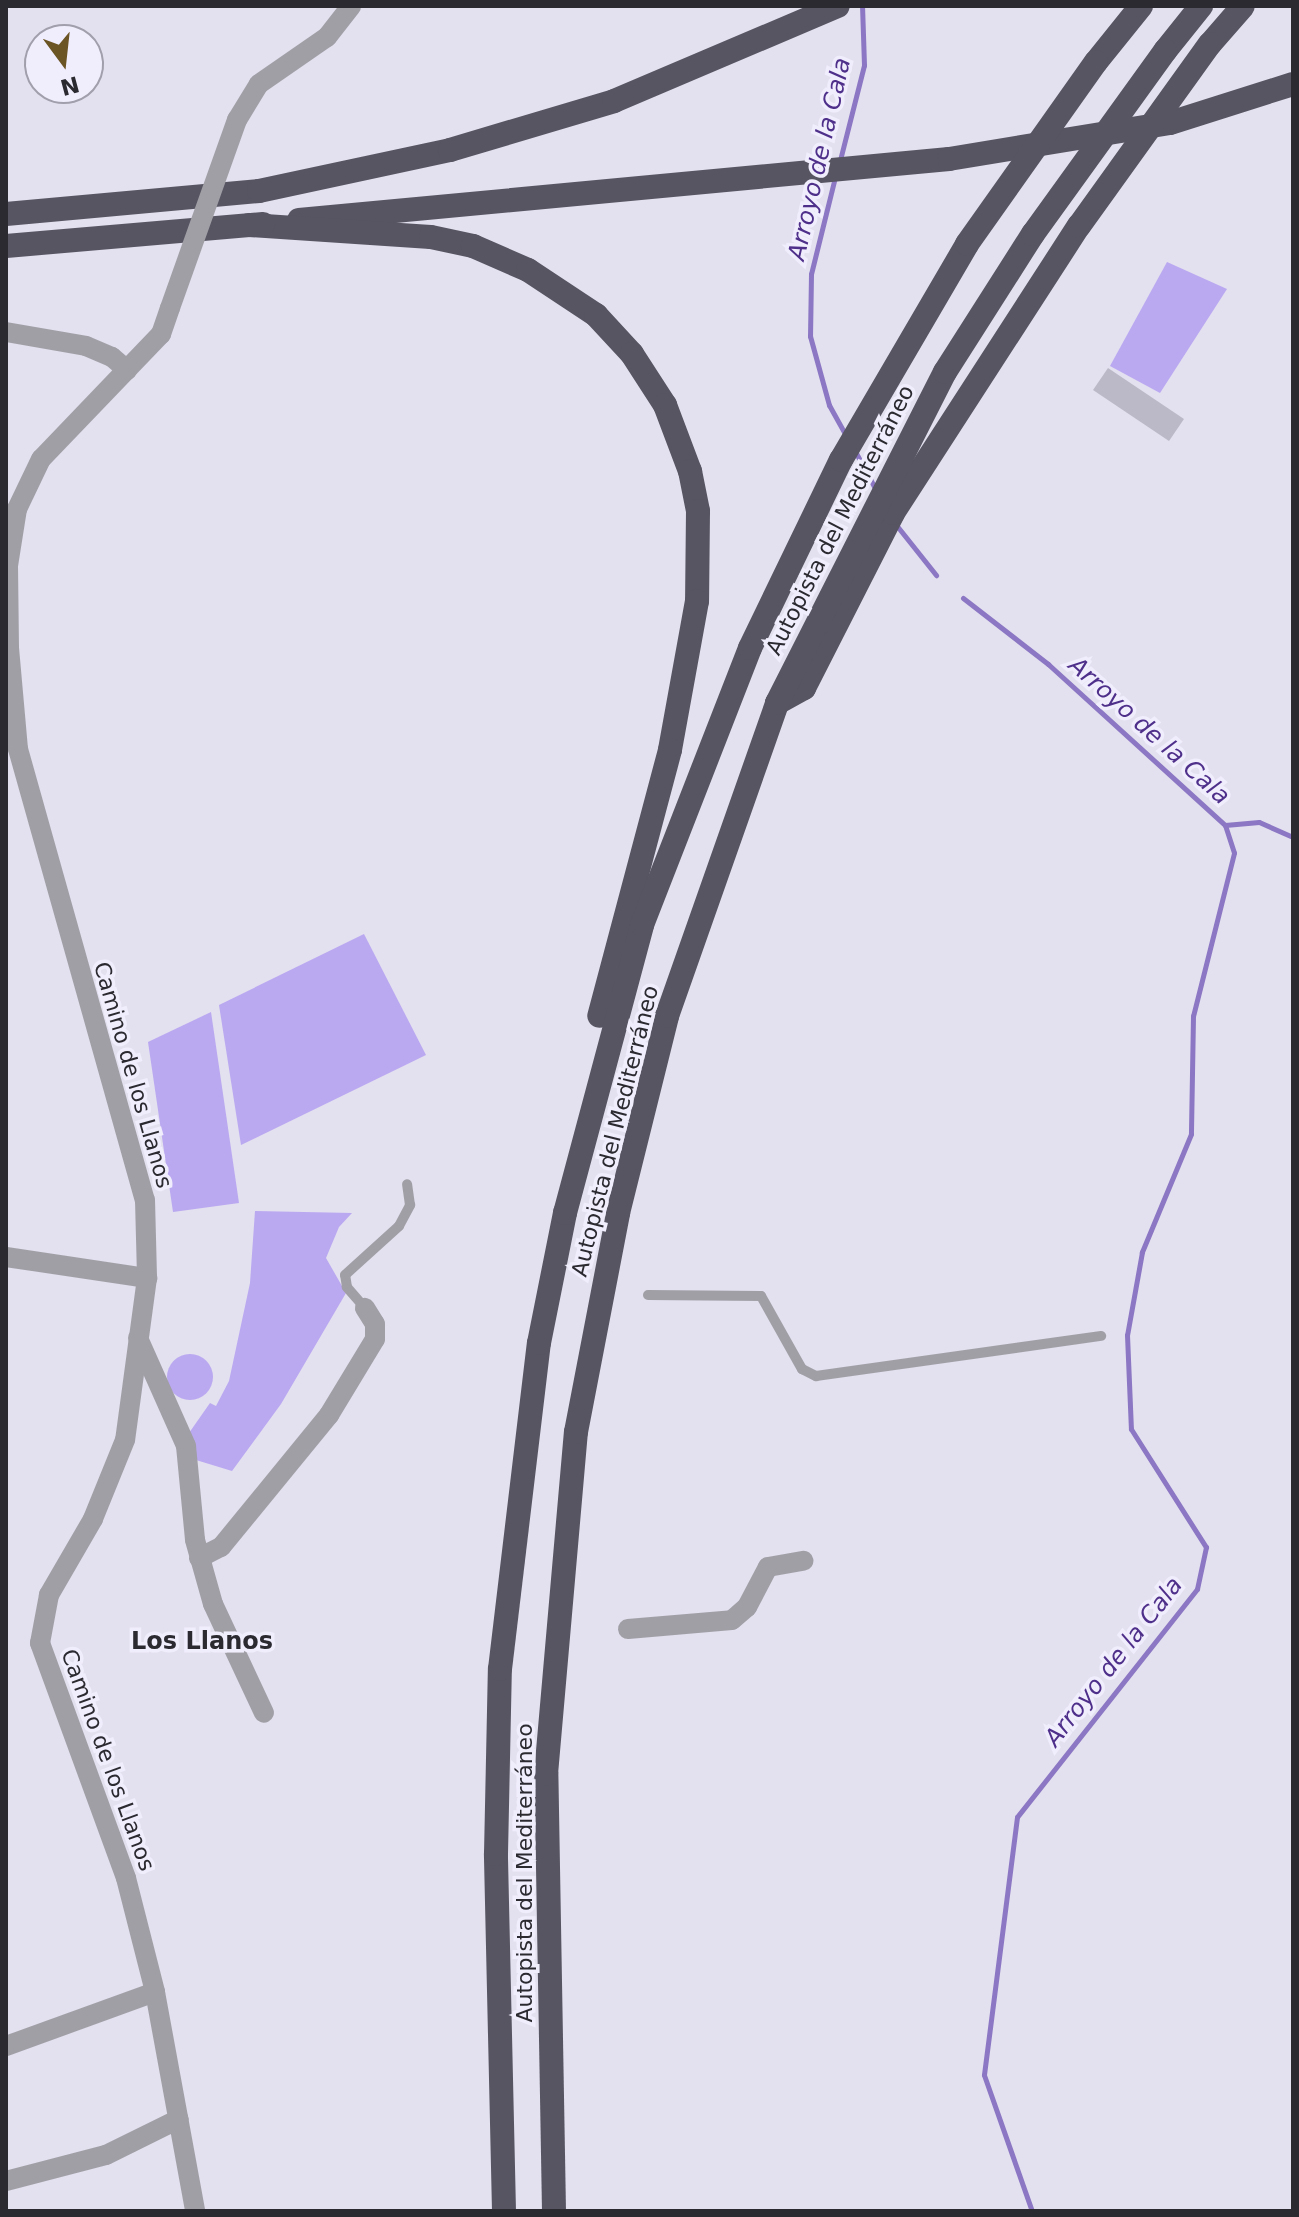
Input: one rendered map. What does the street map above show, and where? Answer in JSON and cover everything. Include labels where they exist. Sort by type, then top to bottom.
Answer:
[{"type":"highway","name":"Autopista del Mediterráneo","points":[[504,2211],[496,1854],[500,1669],[539,1343],[565,1213],[642,925],[750,648],[794,552],[917,325],[967,244],[1096,62],[1141,6]]},
{"type":"highway","name":"Autopista del Mediterráneo","points":[[554,2211],[546,1774],[576,1432],[618,1213],[667,1016],[777,703],[830,612],[945,372],[1033,234],[1201,6]]},
{"type":"highway","points":[[830,612],[962,401],[1079,226],[1210,44],[1243,6]]},
{"type":"highway","points":[[6,214],[75,211],[259,191],[450,150],[614,101],[834,8]]},
{"type":"highway","points":[[6,246],[898,165],[1170,123],[1293,84]]},
{"type":"highway","points":[[249,225],[431,237],[473,246],[528,270],[596,315],[632,354],[665,405],[690,471],[700,558],[692,646],[670,750],[575,1104],[565,1213]]},
{"type":"street","name":"Camino de los Llanos","points":[[195,2211],[155,1992],[100,1796],[40,1643],[49,1595],[93,1519],[125,1440],[147,1278],[145,1200],[18,749],[9,648],[8,566],[17,509],[41,459],[161,334],[237,120],[259,84],[327,37],[351,6]]},
{"type":"street","points":[[6,332],[86,346],[112,357],[127,370]]},
{"type":"street","points":[[6,1257],[147,1278]]},
{"type":"street","points":[[199,1558],[221,1547],[329,1415],[375,1339],[375,1324],[365,1308]]},
{"type":"street","points":[[138,1338],[186,1446],[199,1558],[213,1604],[264,1713]]},
{"type":"street","points":[[628,1629],[732,1620],[747,1607],[768,1567],[803,1561]]},
{"type":"street","points":[[6,2046],[155,1992]]},
{"type":"street","points":[[6,2181],[106,2155],[179,2119]]},
{"type":"lane","points":[[365,1308],[347,1287],[345,1275],[399,1226],[410,1205],[407,1184]]},
{"type":"lane","points":[[648,1295],[761,1296],[802,1369],[816,1376],[1101,1336]]},
{"type":"shaded area","points":[[1167,262],[1227,289],[1160,393],[1110,366]]},
{"type":"shaded area","points":[[364,934],[426,1055],[241,1145],[219,1005]]},
{"type":"shaded area","points":[[211,1012],[239,1203],[173,1212],[148,1042]]},
{"type":"shaded area","points":[[255,1211],[352,1213],[339,1227],[326,1258],[346,1293],[281,1404],[232,1471],[196,1460],[189,1433],[210,1403],[216,1406],[229,1381],[250,1283]]},
{"type":"shaded area","points":[[190,1354],[206,1361],[213,1377],[206,1393],[190,1400],[174,1393],[167,1377],[174,1361]]},
{"type":"building","points":[[1108,368],[1184,419],[1169,441],[1093,390]]},
{"type":"waterway","name":"Arroyo de la Cala","points":[[839,164],[864,65],[862,6]]},
{"type":"waterway","name":"Arroyo de la Cala","points":[[835,177],[811,274],[810,336],[829,405],[847,437]]},
{"type":"waterway","name":"Arroyo de la Cala","points":[[856,453],[876,490]]},
{"type":"waterway","name":"Arroyo de la Cala","points":[[897,526],[936,575]]},
{"type":"waterway","name":"Arroyo de la Cala","points":[[963,598],[1048,664],[1225,825],[1234,853],[1193,1016],[1191,1134],[1142,1252],[1127,1335],[1131,1429],[1206,1547],[1197,1589],[1017,1817],[984,2075],[1032,2211]]},
{"type":"waterway","points":[[1225,825],[1259,822],[1293,837]]},
{"type":"district","name":"Los Llanos","points":[[202,1642]]}]
